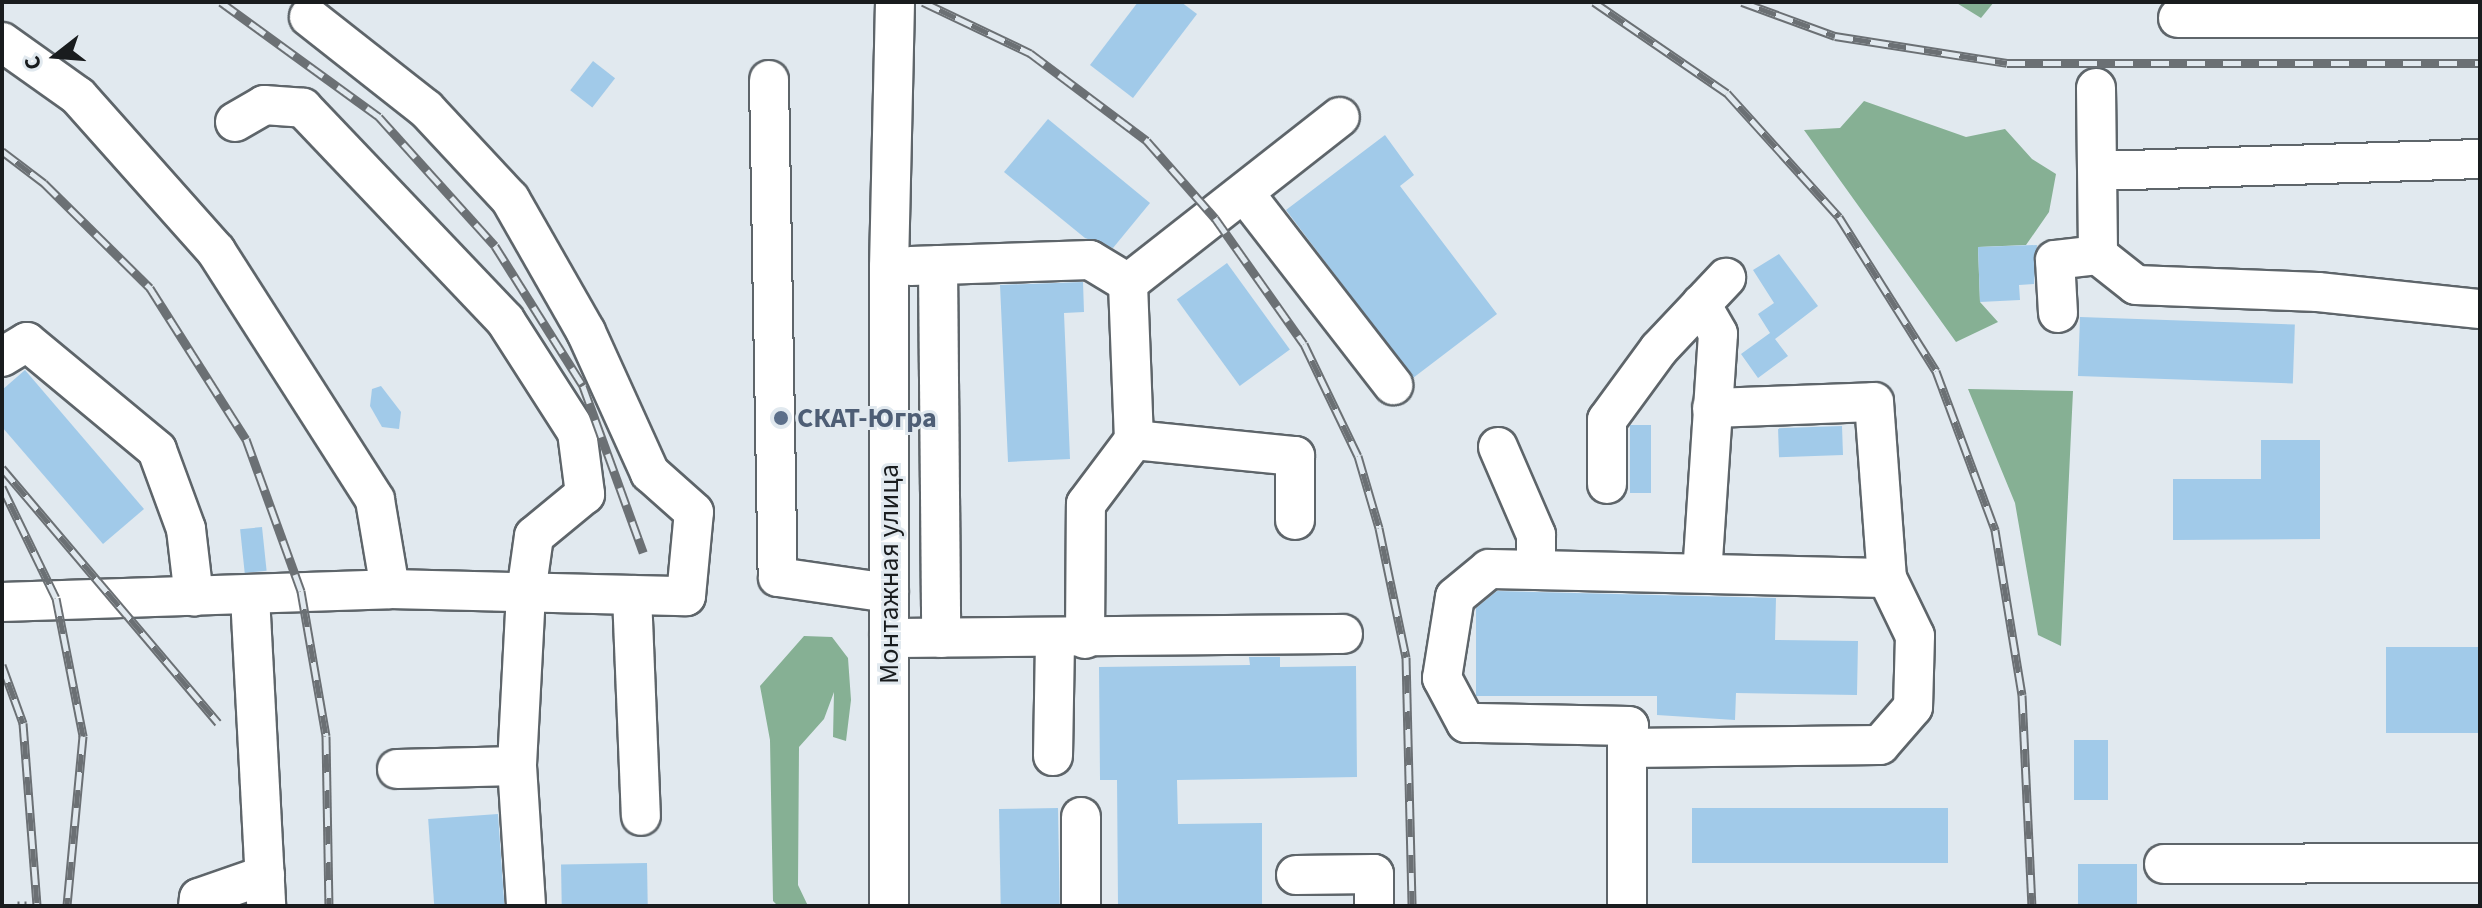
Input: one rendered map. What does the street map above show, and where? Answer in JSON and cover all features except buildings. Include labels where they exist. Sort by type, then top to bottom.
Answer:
[{"type":"street","name":"Монтажная улица","points":[[889,906],[889,267],[895,2]]},
{"type":"street","points":[[2,602],[390,589],[686,596],[694,512],[650,473],[586,332],[510,199],[426,109],[309,17]]},
{"type":"street","points":[[2178,18],[2480,18]]},
{"type":"street","points":[[2,42],[78,96],[216,251],[375,500],[390,589]]},
{"type":"street","points":[[769,80],[778,577],[889,593]]},
{"type":"street","points":[[2096,88],[2098,255]]},
{"type":"street","points":[[235,122],[264,105],[303,108],[505,320],[577,432],[585,494],[534,536],[526,593],[517,766],[526,906]]},
{"type":"street","points":[[1128,283],[1340,117]]},
{"type":"street","points":[[2098,171],[2480,159]]},
{"type":"street","points":[[1245,194],[1393,385]]},
{"type":"street","points":[[2058,313],[2055,260],[2098,255],[2136,285],[2318,292],[2480,309]]},
{"type":"street","points":[[889,267],[1090,260],[1128,283]]},
{"type":"street","points":[[938,265],[941,638]]},
{"type":"street","points":[[1053,756],[1086,504],[1134,440],[1128,283]]},
{"type":"street","points":[[1607,484],[1607,420],[1659,349],[1714,291],[1718,334],[1702,572]]},
{"type":"street","points":[[2,357],[27,342],[157,450],[186,529],[194,597]]},
{"type":"street","points":[[1627,748],[1880,745],[1913,707],[1915,636],[1887,578],[1874,402],[1712,408]]},
{"type":"street","points":[[1134,440],[1295,456],[1295,520]]},
{"type":"street","points":[[1498,447],[1536,535],[1536,570]]},
{"type":"street","points":[[1627,906],[1629,726],[1466,723],[1442,678],[1455,597],[1489,569],[1887,578]]},
{"type":"street","points":[[632,595],[641,816]]},
{"type":"street","points":[[198,906],[199,898],[266,890],[250,596]]},
{"type":"street","points":[[889,638],[1070,639],[1343,634]]},
{"type":"street","points":[[397,769],[517,766]]},
{"type":"street","points":[[1081,817],[1081,906]]},
{"type":"street","points":[[2164,864],[2480,863]]},
{"type":"street","points":[[1296,875],[1374,874],[1374,906]]},
{"type":"green space","points":[[1955,2],[1994,2],[1981,18]]},
{"type":"green space","points":[[1864,101],[1966,137],[2005,129],[2032,159],[2056,174],[2049,212],[2026,245],[1978,247],[1980,302],[1998,322],[1956,342],[1804,130],[1840,128]]},
{"type":"green space","points":[[1968,389],[2073,391],[2061,646],[2038,635],[2015,503]]},
{"type":"green space","points":[[804,636],[832,637],[848,658],[851,700],[846,741],[833,737],[834,692],[824,719],[799,747],[798,885],[808,906],[778,906],[773,901],[770,740],[760,686]]},
{"type":"railway","points":[[221,2],[379,117],[495,246],[583,386],[643,552]]},
{"type":"railway","points":[[923,2],[1030,53],[1147,141],[1215,218],[1304,344],[1358,456],[1379,528],[1406,657],[1412,906]]},
{"type":"railway","points":[[1594,2],[1727,93],[1839,217],[1936,371],[1995,530],[2022,695],[2032,906]]},
{"type":"railway","points":[[1742,2],[1835,36],[2007,63],[2480,63]]},
{"type":"railway","points":[[2,151],[44,183],[150,288],[246,439],[301,591],[326,736],[329,906]]},
{"type":"railway","points":[[2,468],[218,723]]},
{"type":"railway","points":[[2,487],[56,598],[83,736],[67,906]]},
{"type":"railway","points":[[2,665],[23,723],[37,906]]},
{"type":"railway","points":[[22,901],[22,906]]},
{"type":"place","name":"СКАТ-Югра","points":[[781,418]]}]
